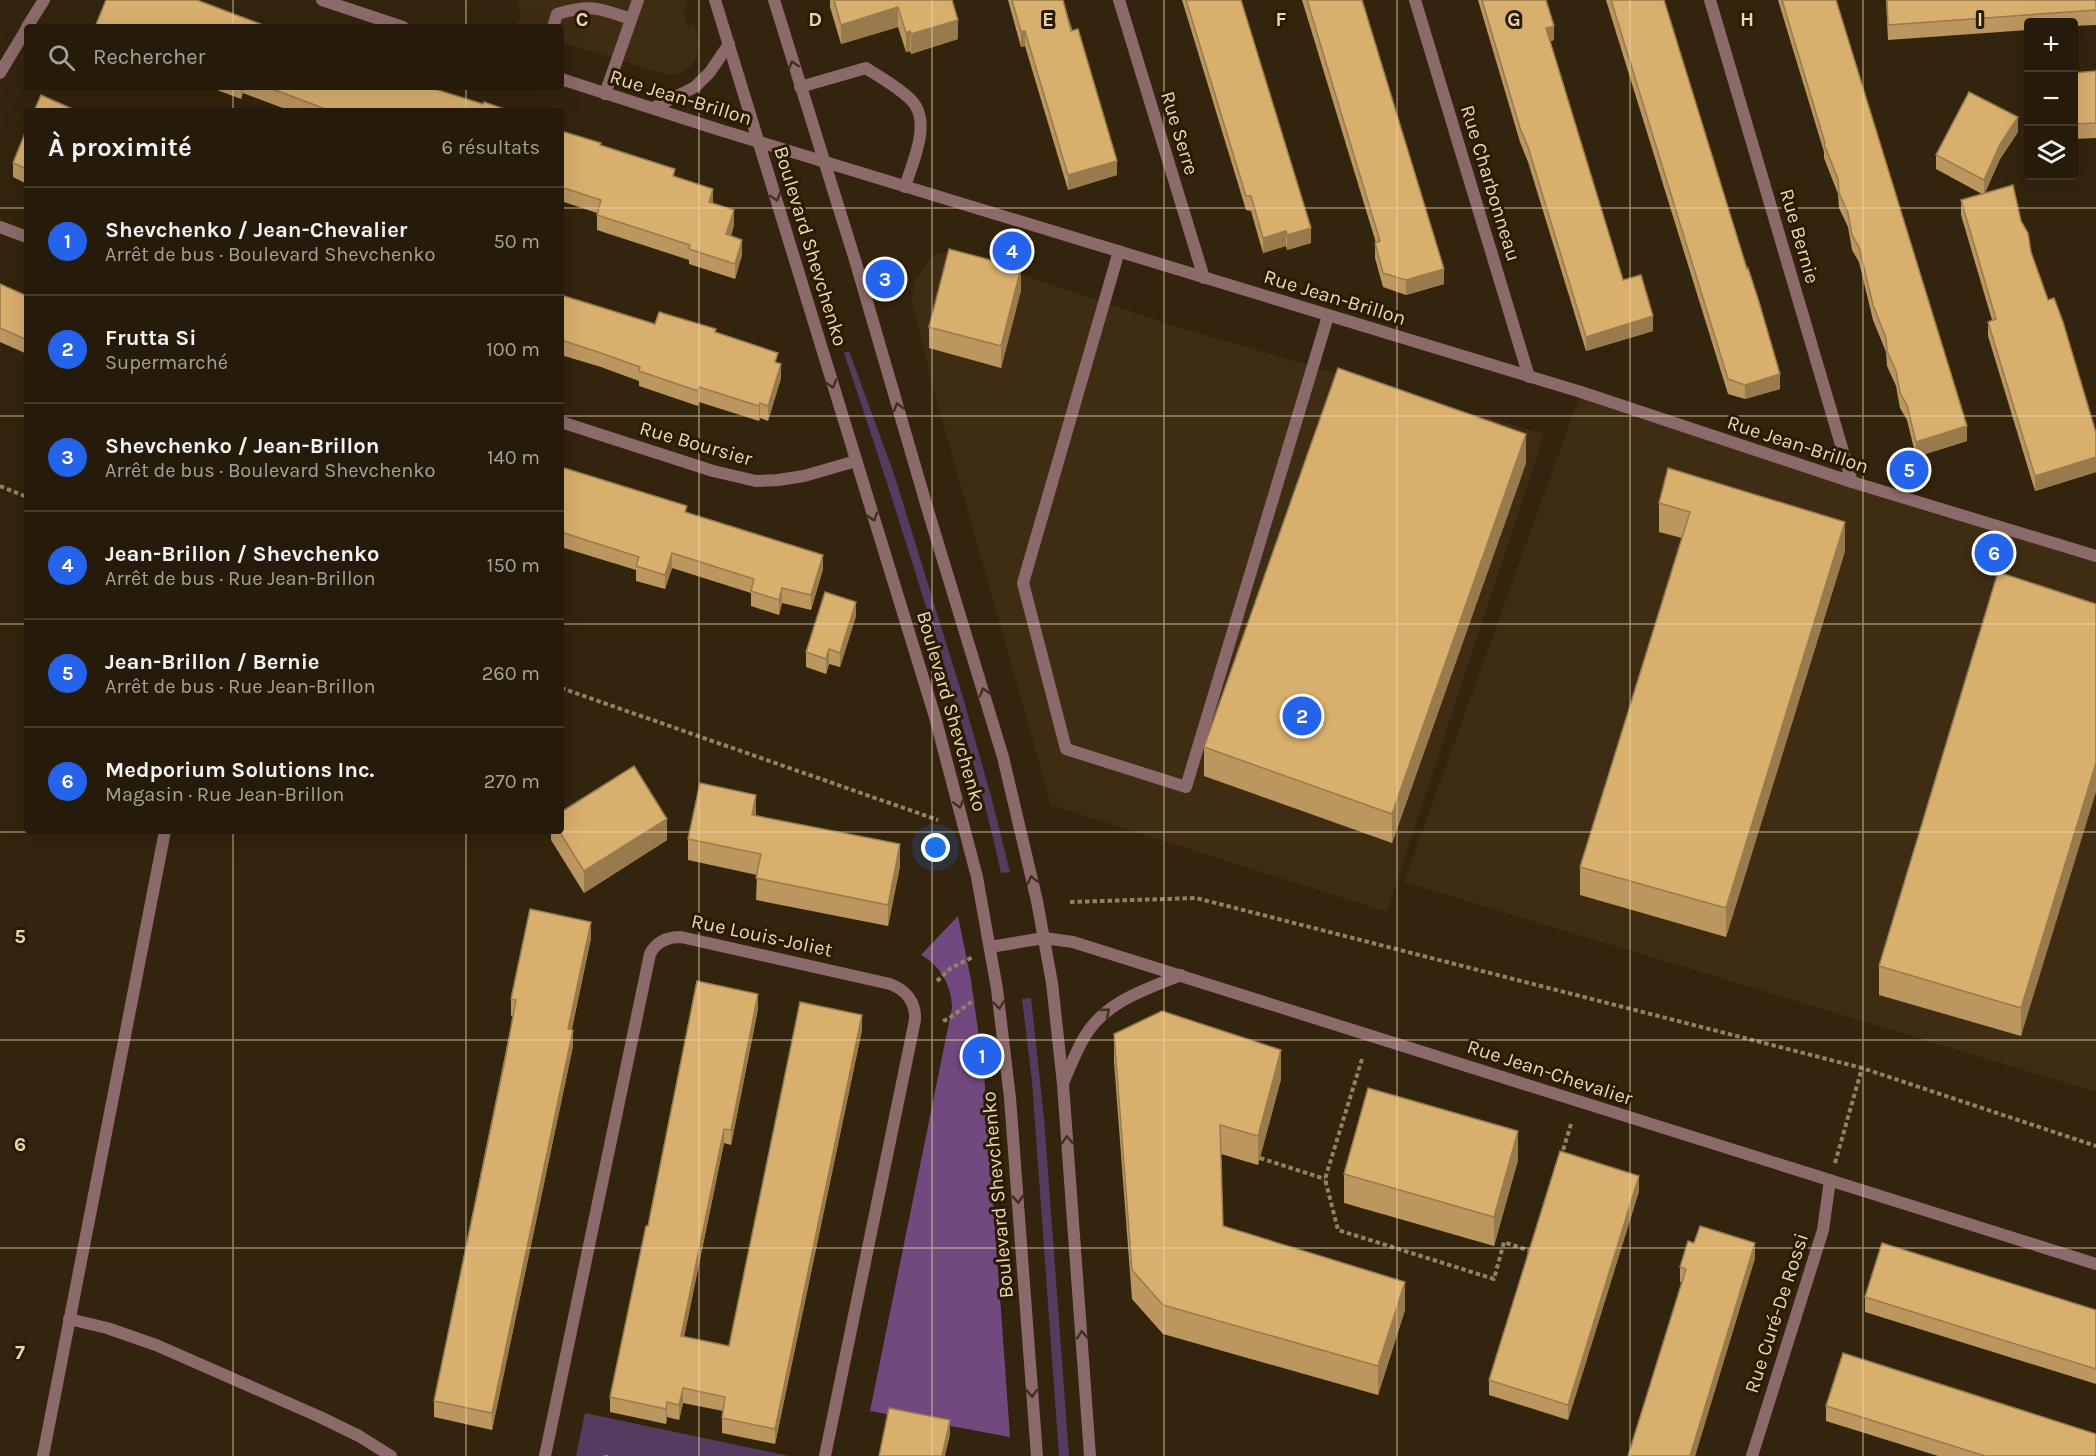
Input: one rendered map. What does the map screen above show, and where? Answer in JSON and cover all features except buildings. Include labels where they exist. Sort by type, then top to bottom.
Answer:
[{"type":"street","points":[[29,24],[44,0]]},
{"type":"street","points":[[322,0],[357,6],[396,24]]},
{"type":"street","points":[[605,94],[638,0]]},
{"type":"street","name":"Boulevard Shevchenko","points":[[716,0],[952,778],[974,865],[1003,1032],[1037,1456]]},
{"type":"street","name":"Boulevard Shevchenko","points":[[774,0],[862,282],[1003,757],[1044,938],[1054,999],[1063,1084],[1090,1456]]},
{"type":"street","name":"Rue Serre","points":[[1119,0],[1204,278]]},
{"type":"street","name":"Rue Charbonneau","points":[[1415,0],[1529,377]]},
{"type":"street","name":"Rue Bernie","points":[[1710,0],[1852,483]]},
{"type":"street","points":[[554,24],[557,14],[579,8],[597,7],[631,19]]},
{"type":"street","points":[[0,73],[24,32]]},
{"type":"street","points":[[652,108],[695,87],[710,72],[729,44]]},
{"type":"street","points":[[800,87],[866,68],[911,100],[918,111],[922,128],[905,187]]},
{"type":"street","name":"Rue Jean-Brillon","points":[[564,80],[905,187],[1581,392],[1852,483],[2096,556]]},
{"type":"street","points":[[0,226],[24,236]]},
{"type":"street","points":[[1119,251],[1023,583],[1066,749],[1186,787],[1328,316]]},
{"type":"street","name":"Rue Boursier","points":[[564,423],[713,471],[756,481],[804,476],[856,461]]},
{"type":"street","points":[[43,1456],[164,834]]},
{"type":"street","name":"Rue Louis-Joliet","points":[[545,1456],[650,954],[659,942],[681,937],[890,984],[905,992],[915,1011],[825,1456]]},
{"type":"street","name":"Rue Jean-Chevalier","points":[[990,947],[1044,938],[1073,942],[2096,1264]]},
{"type":"street","points":[[1063,1084],[1083,1038],[1104,1013],[1126,998],[1181,975]]},
{"type":"street","name":"Rue Curé-De Rossi","points":[[1751,1456],[1823,1230],[1830,1180]]},
{"type":"street","points":[[69,1319],[107,1328],[156,1345],[359,1436],[392,1456]]},
{"type":"path","points":[[0,486],[24,496]]},
{"type":"path","points":[[564,689],[938,820]]},
{"type":"path","points":[[1070,902],[1196,898],[1862,1068],[2096,1146]]},
{"type":"path","points":[[937,981],[951,968],[968,960]]},
{"type":"path","points":[[943,1021],[974,1000]]},
{"type":"path","points":[[1362,1059],[1325,1179],[1338,1230],[1494,1279],[1504,1242],[1530,1251],[1533,1240]]},
{"type":"path","points":[[1830,1180],[1862,1068]]},
{"type":"path","points":[[1558,1166],[1571,1124]]},
{"type":"path","points":[[1260,1158],[1325,1179]]},
{"type":"shaded area","points":[[517,0],[686,0],[689,9],[683,10],[687,26],[694,24],[699,43],[695,60],[689,68],[672,75],[664,74],[564,43],[564,24],[515,24],[522,18]]},
{"type":"shaded area","points":[[952,249],[1174,326],[1544,434],[1387,912],[1051,805],[934,391],[912,302],[914,282],[932,256]]},
{"type":"shaded area","points":[[849,351],[894,474],[964,701],[1010,872],[1001,873],[979,783],[953,695],[891,494],[844,353]]},
{"type":"shaded area","points":[[1581,392],[2096,556],[2096,1092],[1404,882]]},
{"type":"shaded area","points":[[958,916],[971,980],[984,1073],[1010,1437],[870,1411],[952,1008],[950,992],[944,977],[934,964],[921,955]]},
{"type":"shaded area","points":[[1031,998],[1044,1118],[1069,1456],[1059,1456],[1032,1081],[1022,999]]},
{"type":"shaded area","points":[[585,1413],[789,1456],[576,1456]]},
{"type":"place","name":"Jean-Brillon / Shevchenko","points":[[1012,251]]},
{"type":"place","name":"Shevchenko / Jean-Brillon","points":[[885,279]]},
{"type":"place","name":"Jean-Brillon / Bernie","points":[[1909,470]]},
{"type":"place","name":"Medporium Solutions Inc.","points":[[1994,553]]},
{"type":"place","name":"Frutta Si","points":[[1302,716]]},
{"type":"place","name":"Shevchenko / Jean-Chevalier","points":[[982,1056]]}]
